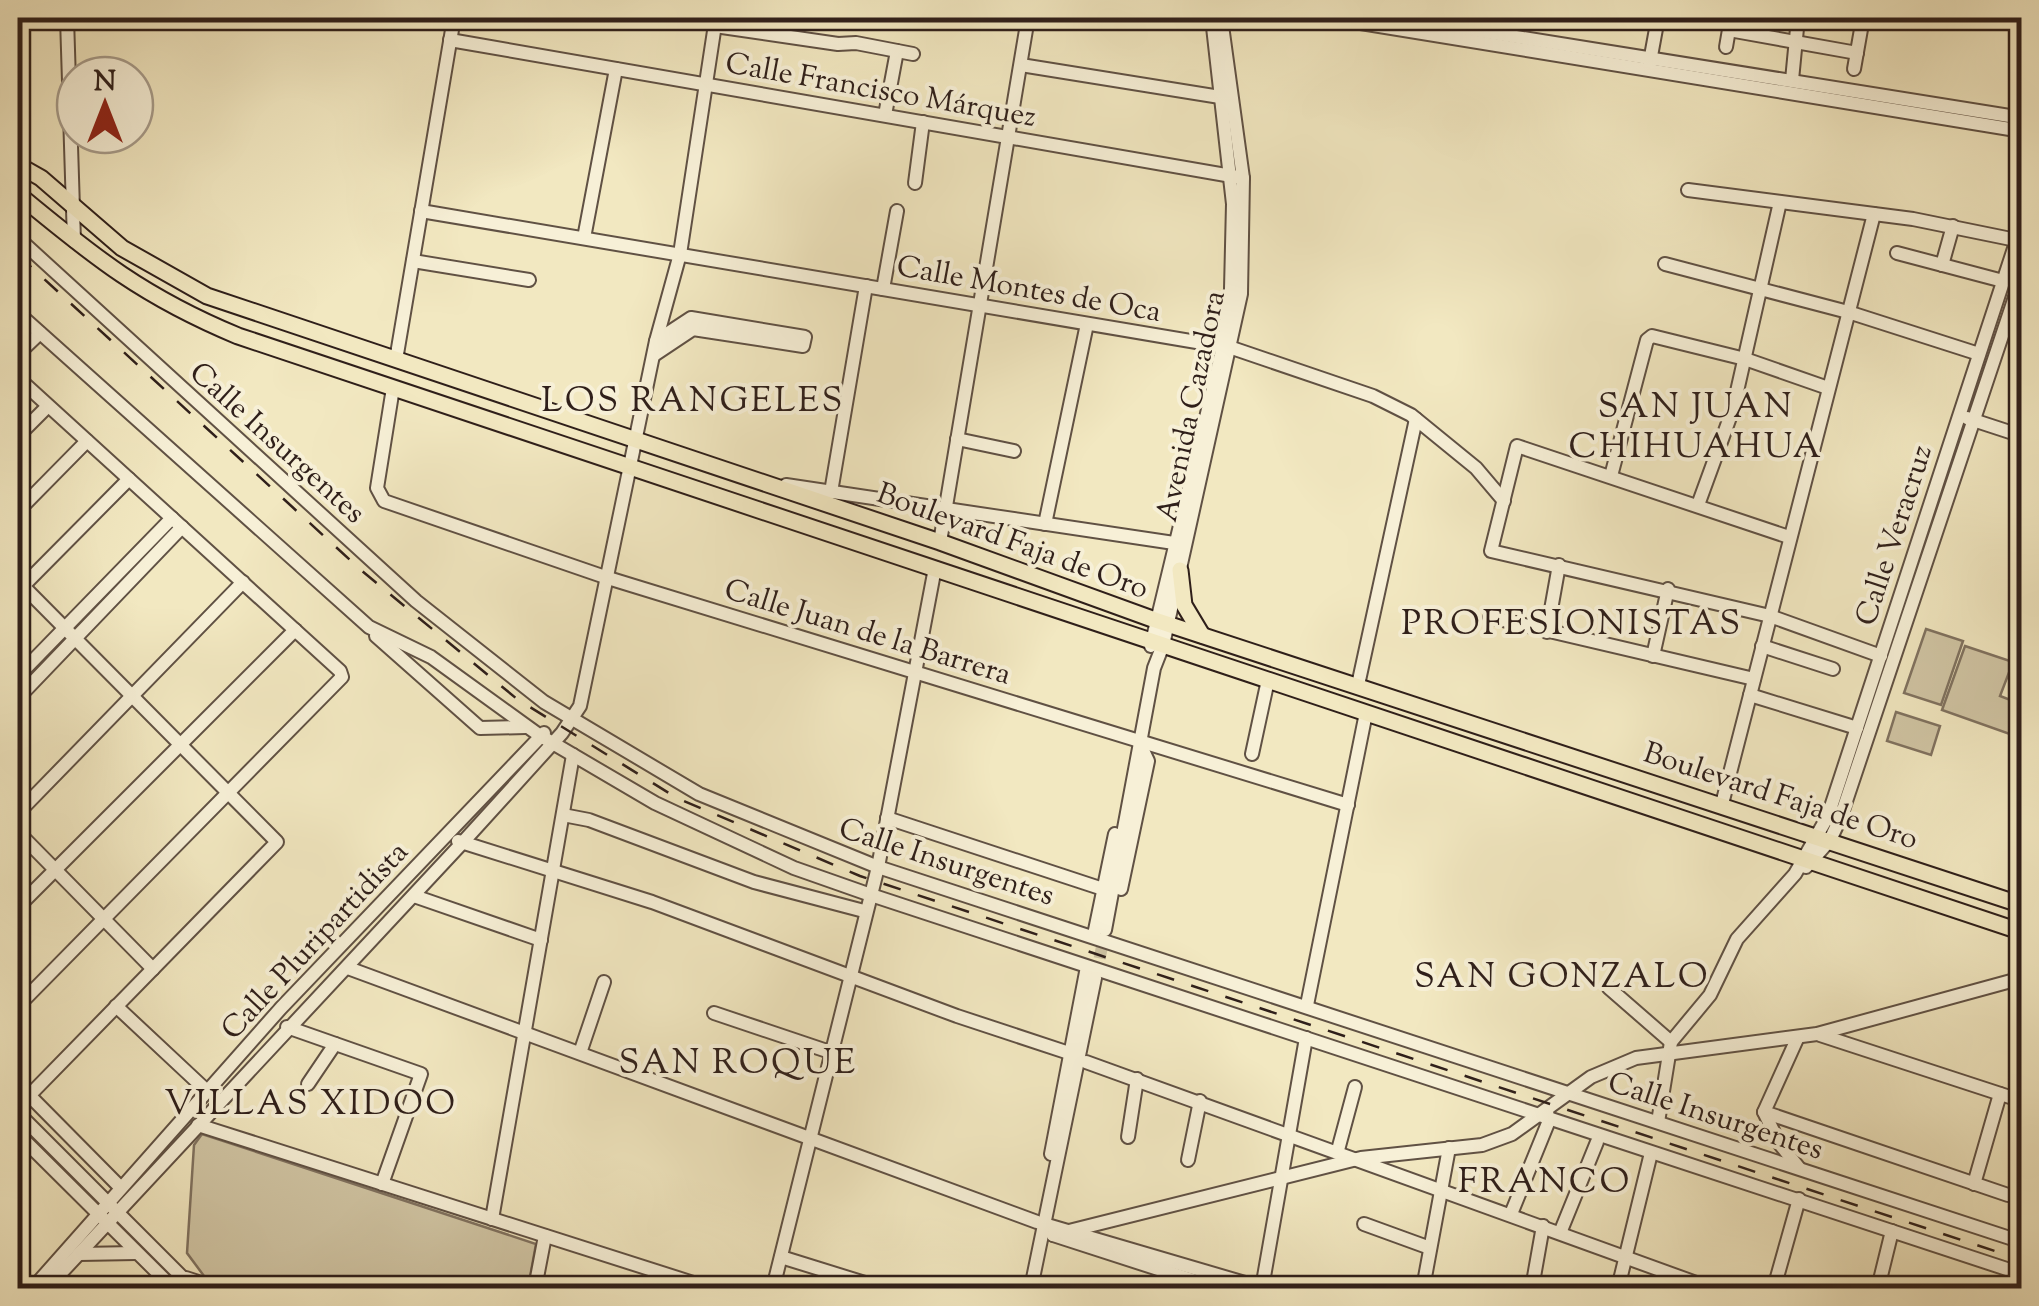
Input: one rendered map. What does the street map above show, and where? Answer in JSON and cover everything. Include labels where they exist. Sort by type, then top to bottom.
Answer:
[{"type":"main road","name":"Boulevard Faja de Oro","points":[[18,165],[41,178],[106,236],[208,296],[940,542],[1162,622],[2022,905]]},
{"type":"main road","name":"Boulevard Faja de Oro","points":[[18,194],[95,260],[188,315],[392,388],[2022,932]]},
{"type":"main road","points":[[95,260],[102,255],[106,236]]},
{"type":"main road","points":[[1180,570],[1184,605],[1202,635]]},
{"type":"main road","points":[[1579,784],[1587,760]]},
{"type":"street","points":[[67,18],[74,241]]},
{"type":"street","points":[[396,360],[454,18]]},
{"type":"street","points":[[773,1288],[868,894],[878,867],[935,568],[948,563],[951,556],[940,542],[1028,18]]},
{"type":"street","name":"Avenida Cazadora","points":[[1212,18],[1220,97],[1237,177]]},
{"type":"street","name":"Avenida Cazadora","points":[[1162,622],[1180,570],[1228,348],[1244,248],[1222,18]]},
{"type":"street","points":[[1330,18],[1471,30]]},
{"type":"street","points":[[1398,18],[2022,131]]},
{"type":"street","points":[[1650,64],[1658,18]]},
{"type":"street","points":[[1854,69],[1863,18]]},
{"type":"street","points":[[715,22],[912,54]]},
{"type":"street","name":"Calle Pluripartidista","points":[[32,1288],[198,1125],[348,968],[572,721],[580,706],[655,348],[680,254],[715,22]]},
{"type":"street","points":[[1726,46],[1730,24],[1796,32],[1857,53]]},
{"type":"street","points":[[1788,80],[1796,32]]},
{"type":"street","name":"Calle Francisco Márquez","points":[[450,40],[1237,177]]},
{"type":"street","points":[[886,115],[897,51]]},
{"type":"street","points":[[1650,64],[1788,80],[2022,118]]},
{"type":"street","points":[[1021,66],[1220,97]]},
{"type":"street","points":[[584,238],[616,68]]},
{"type":"street","points":[[914,183],[923,122]]},
{"type":"street","points":[[1688,190],[1953,226],[2016,240]]},
{"type":"street","points":[[1698,504],[1728,425],[1780,202]]},
{"type":"street","name":"Calle Montes de Oca","points":[[422,210],[1228,348],[1373,396],[1416,420],[1476,468],[1504,501]]},
{"type":"street","points":[[883,289],[897,212]]},
{"type":"street","points":[[1722,804],[1874,214]]},
{"type":"street","name":"Calle Veracruz","points":[[1824,838],[2022,224]]},
{"type":"street","points":[[1942,265],[1953,226]]},
{"type":"street","name":"Calle Insurgentes","points":[[18,238],[416,600],[572,721],[726,807],[878,867],[1103,935],[2022,1242]]},
{"type":"street","points":[[1897,252],[2003,281]]},
{"type":"street","points":[[413,261],[529,280]]},
{"type":"street","points":[[1665,264],[1848,312],[1979,354]]},
{"type":"street","name":"Calle Veracruz","points":[[1670,1047],[1710,994],[1737,940],[1824,838],[2022,276]]},
{"type":"street","name":"Calle Montes de Oca","points":[[831,492],[866,286]]},
{"type":"street","name":"Calle Insurgentes","points":[[18,313],[356,618],[431,657],[533,731],[557,738],[573,755],[689,821],[794,868],[1096,973],[1545,1115],[2022,1274]]},
{"type":"street","points":[[1045,524],[1086,324]]},
{"type":"street","points":[[655,348],[692,329],[742,332]]},
{"type":"street","points":[[18,354],[40,332]]},
{"type":"street","points":[[1610,476],[1646,340],[1652,336],[1745,359],[1828,388]]},
{"type":"street","name":"Avenida Cazadora","points":[[1162,622],[1174,544],[1228,348]]},
{"type":"street","points":[[18,378],[296,630],[342,677],[18,1006]]},
{"type":"street","name":"Calle Juan de la Barrera","points":[[392,388],[378,496],[608,578],[1348,805]]},
{"type":"street","points":[[18,436],[48,406]]},
{"type":"street","points":[[1958,415],[2022,436]]},
{"type":"street","points":[[1358,686],[1416,420]]},
{"type":"street","points":[[958,439],[1014,450]]},
{"type":"street","points":[[18,512],[87,441]]},
{"type":"street","points":[[1788,537],[1517,446],[1491,551],[1668,589],[1770,616],[1881,656]]},
{"type":"street","points":[[129,479],[19,586],[277,842],[18,1110],[82,1178],[138,1254],[177,1282],[193,1288]]},
{"type":"street","points":[[755,480],[1174,544]]},
{"type":"street","points":[[18,676],[177,523]]},
{"type":"street","points":[[18,698],[177,523]]},
{"type":"street","points":[[1548,632],[1559,565]]},
{"type":"street","points":[[18,814],[242,582]]},
{"type":"street","points":[[1653,656],[1668,589]]},
{"type":"street","points":[[1490,617],[1754,679]]},
{"type":"street","points":[[356,618],[480,728],[533,731]]},
{"type":"street","points":[[1103,935],[1162,622]]},
{"type":"street","points":[[18,907],[296,630]]},
{"type":"street","points":[[1762,646],[1833,669]]},
{"type":"street","points":[[1252,754],[1268,680]]},
{"type":"street","points":[[1750,695],[1857,728]]},
{"type":"street","points":[[580,706],[605,740]]},
{"type":"street","points":[[1308,1005],[1366,713]]},
{"type":"street","name":"Calle Pluripartidista","points":[[48,1288],[108,1215],[124,1184],[441,842],[533,731]]},
{"type":"street","points":[[1103,935],[1103,889],[1130,758],[1140,744]]},
{"type":"street","points":[[492,1220],[573,755]]},
{"type":"street","points":[[562,815],[589,820],[754,882],[864,911]]},
{"type":"street","points":[[887,818],[1103,889]]},
{"type":"street","points":[[18,832],[153,969]]},
{"type":"street","points":[[441,842],[464,842],[553,870],[1069,1053]]},
{"type":"street","points":[[414,896],[541,940]]},
{"type":"street","points":[[363,922],[377,935]]},
{"type":"street","points":[[348,968],[1217,1288]]},
{"type":"street","points":[[1050,1186],[1052,1138],[1069,1053],[1096,973]]},
{"type":"street","points":[[1050,1186],[1069,1140],[1086,1062],[1096,973]]},
{"type":"street","points":[[1036,1287],[1050,1186],[1096,973]]},
{"type":"street","points":[[1070,1229],[1361,1158],[1497,1140],[1545,1115],[1568,1092],[1620,1063],[1670,1047],[1797,1038],[2022,978]]},
{"type":"street","points":[[580,1053],[604,982]]},
{"type":"street","points":[[1609,988],[1670,1047]]},
{"type":"street","points":[[116,1006],[208,1092]]},
{"type":"street","points":[[714,1013],[830,1052]]},
{"type":"street","points":[[288,1027],[421,1074],[382,1184]]},
{"type":"street","points":[[1817,1034],[2022,1102]]},
{"type":"street","points":[[1044,1227],[1070,1229],[1262,1288],[1306,1038]]},
{"type":"street","points":[[1797,1038],[1764,1112],[1778,1143],[1800,1169]]},
{"type":"street","points":[[308,1084],[334,1044]]},
{"type":"street","points":[[1658,1122],[1670,1047]]},
{"type":"street","points":[[1086,1062],[1361,1158],[1710,1288]]},
{"type":"street","points":[[1128,1136],[1137,1079]]},
{"type":"street","points":[[18,1084],[124,1184]]},
{"type":"street","points":[[1338,1150],[1354,1087]]},
{"type":"street","points":[[1974,1184],[2000,1094]]},
{"type":"street","points":[[1188,1160],[1200,1102]]},
{"type":"street","points":[[1764,1112],[2008,1195]]},
{"type":"street","points":[[1511,1214],[1545,1115]]},
{"type":"street","points":[[198,1125],[708,1288]]},
{"type":"street","points":[[18,1134],[177,1282],[217,1288]]},
{"type":"street","points":[[1560,1233],[1597,1142]]},
{"type":"street","points":[[1770,1160],[1778,1143]]},
{"type":"street","points":[[1423,1288],[1449,1148]]},
{"type":"street","points":[[1618,1288],[1651,1153]]},
{"type":"street","points":[[82,1178],[103,1186],[124,1184]]},
{"type":"street","points":[[1774,1288],[1799,1200]]},
{"type":"street","points":[[1364,1224],[1430,1248]]},
{"type":"street","points":[[1532,1288],[1543,1226]]},
{"type":"street","points":[[1878,1288],[1892,1231]]},
{"type":"street","points":[[535,1288],[545,1236]]},
{"type":"street","points":[[79,1254],[138,1254]]},
{"type":"street","points":[[781,1257],[881,1288]]},
{"type":"shaded area","points":[[1926,629],[1963,641],[1941,705],[1904,693]]},
{"type":"shaded area","points":[[1965,646],[2013,662],[2000,696],[2021,704],[2021,738],[1942,710]]},
{"type":"shaded area","points":[[1896,712],[1940,726],[1931,755],[1887,741]]},
{"type":"shaded area","points":[[202,1134],[536,1244],[528,1288],[243,1288],[204,1276],[187,1253],[194,1145]]},
{"type":"tunnel","points":[[1096,976],[1105,932]]},
{"type":"railway","points":[[18,255],[362,571],[517,699],[677,798],[860,876],[2022,1260]]},
{"type":"district","name":"LOS RANGELES","points":[[693,399]]},
{"type":"district","name":"SAN JUAN CHIHUAHUA","points":[[1696,425]]},
{"type":"district","name":"PROFESIONISTAS","points":[[1572,622]]},
{"type":"district","name":"SAN GONZALO","points":[[1562,975]]},
{"type":"district","name":"SAN ROQUE","points":[[738,1061]]},
{"type":"district","name":"VILLAS XIDOO","points":[[311,1102]]},
{"type":"district","name":"FRANCO","points":[[1545,1180]]}]
